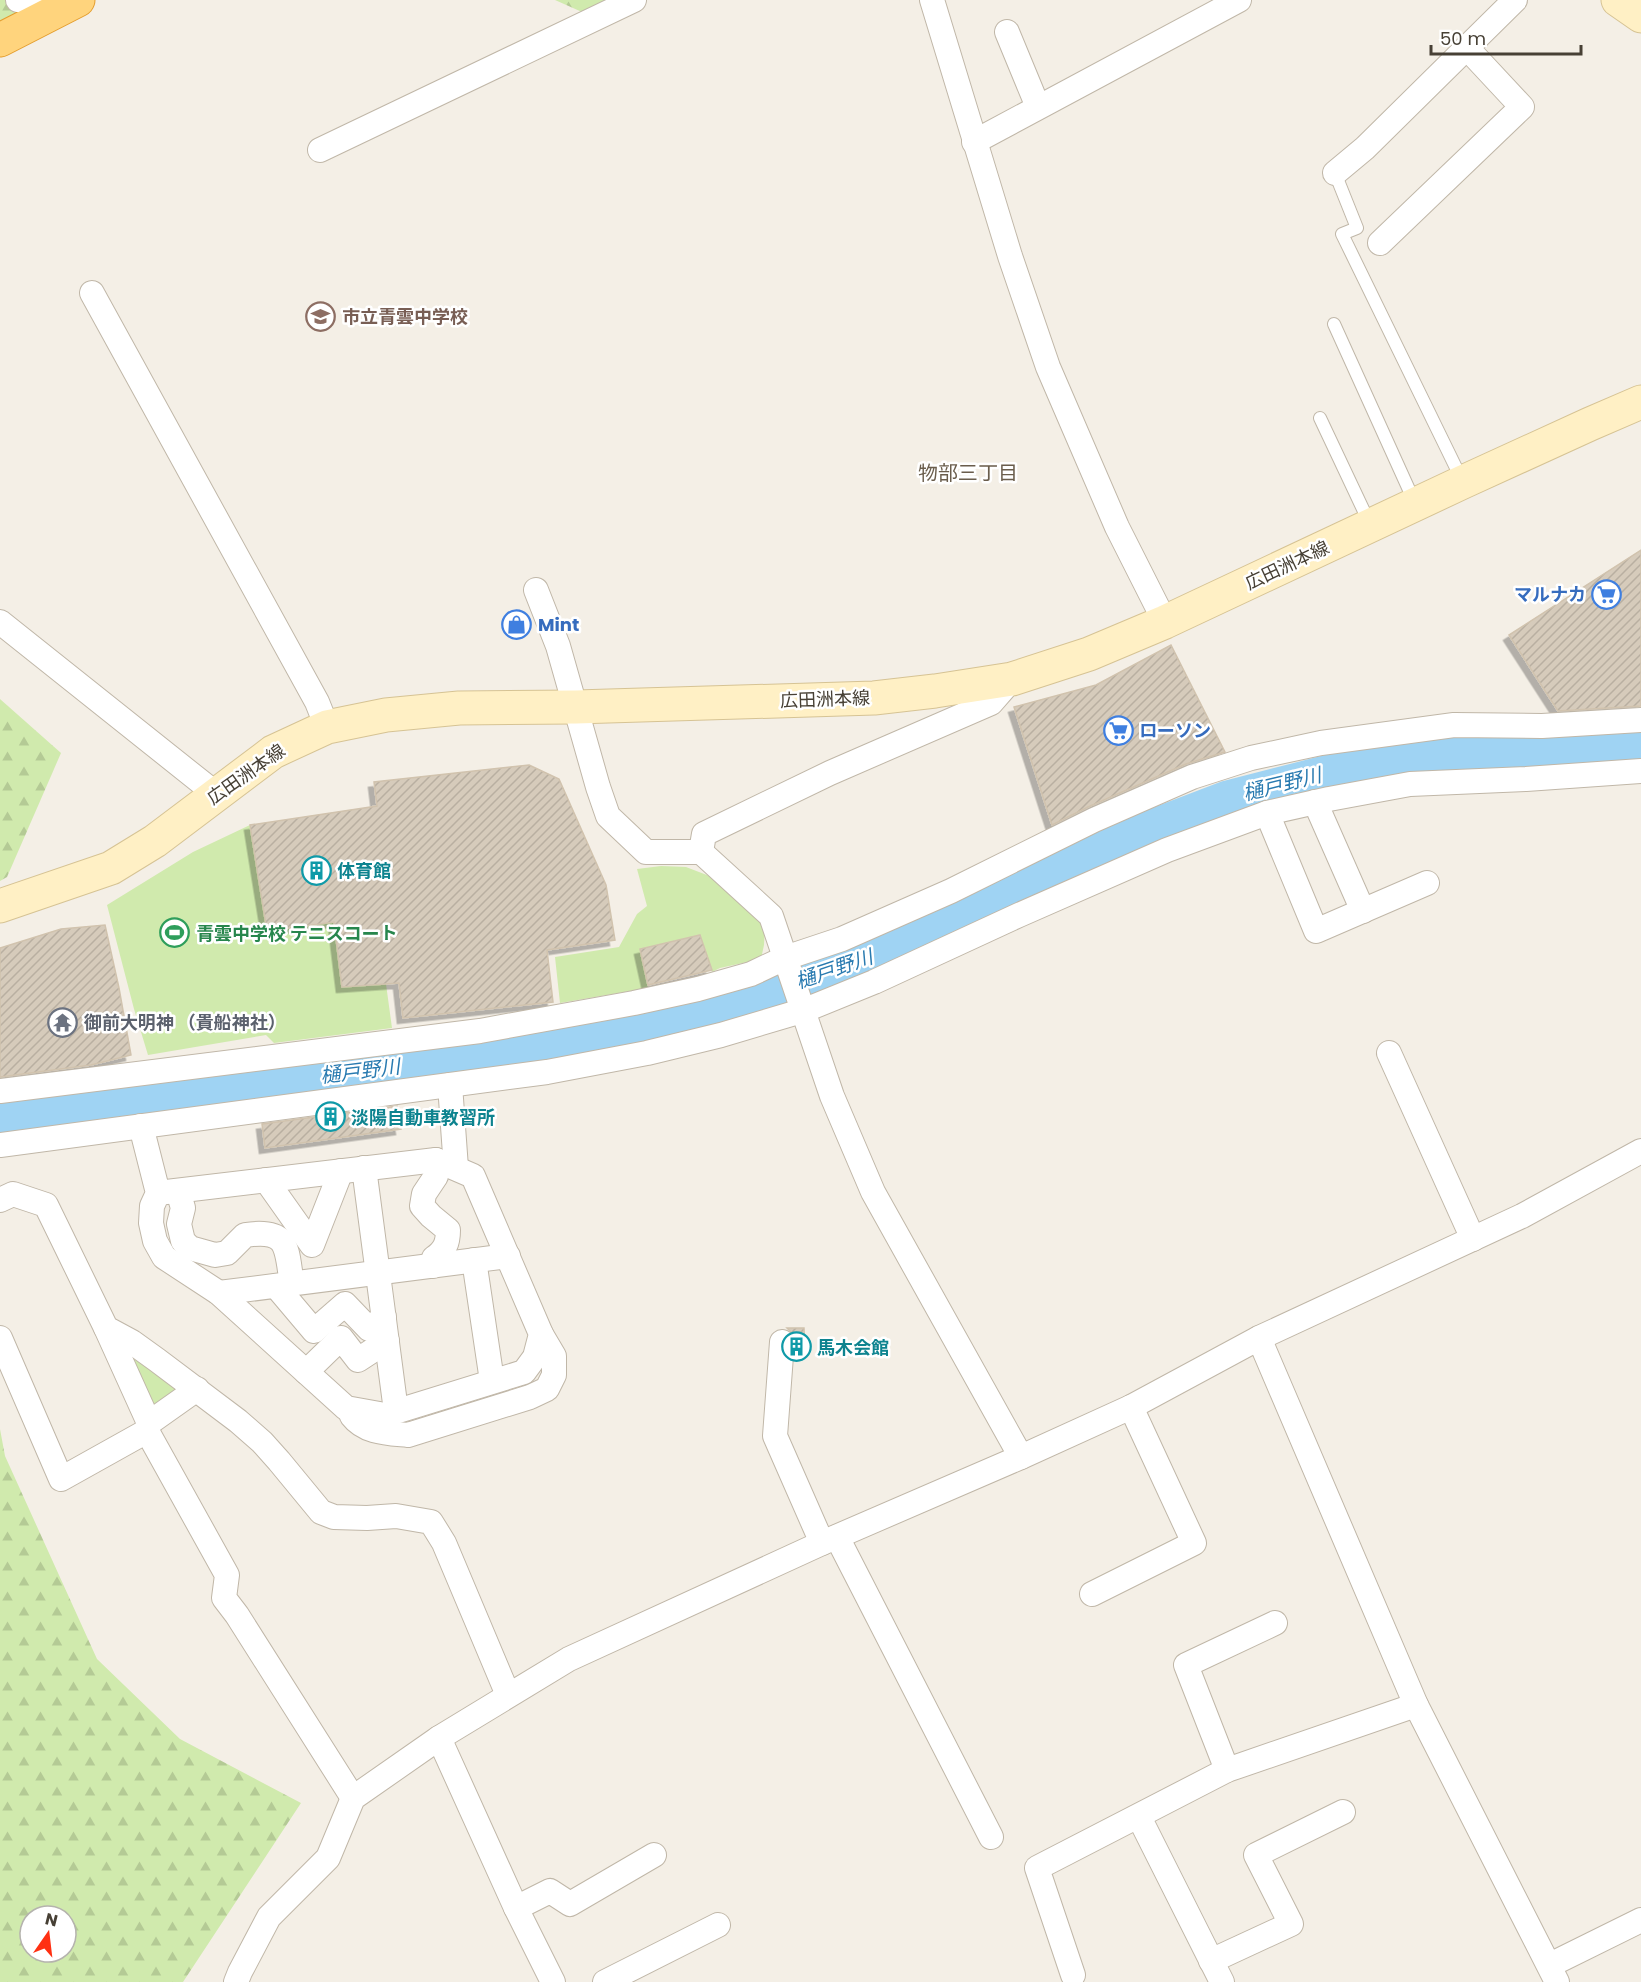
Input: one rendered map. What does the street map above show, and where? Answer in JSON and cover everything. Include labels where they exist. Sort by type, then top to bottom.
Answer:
[{"type":"highway","points":[[0,40],[69,4]]},
{"type":"main road","points":[[1618,0],[1641,15]]},
{"type":"main road","name":"広田洲本線","points":[[0,906],[111,868],[155,841],[273,752],[327,727],[386,715],[459,708],[576,707],[874,698],[1012,679],[1089,654],[1165,622],[1463,482],[1641,402]]},
{"type":"street","points":[[0,6],[13,0]]},
{"type":"street","points":[[18,0],[69,4]]},
{"type":"street","points":[[320,150],[634,0]]},
{"type":"street","points":[[932,0],[1010,256],[1048,367],[1117,527],[1165,622]]},
{"type":"street","points":[[974,142],[1239,0]]},
{"type":"street","points":[[1335,173],[1365,148],[1515,0]]},
{"type":"street","points":[[1007,32],[1038,107]]},
{"type":"street","points":[[1380,243],[1522,107],[1467,48]]},
{"type":"street","points":[[92,293],[317,702],[327,727]]},
{"type":"street","points":[[536,590],[558,646],[608,816],[646,852],[701,852],[771,916],[832,1096],[873,1192],[1021,1457]]},
{"type":"street","points":[[0,622],[216,794]]},
{"type":"street","points":[[701,852],[704,834],[831,772],[991,703],[1012,679]]},
{"type":"street","points":[[0,1091],[480,1031],[698,989],[751,974],[785,958],[842,939],[899,915],[1094,820],[1192,777],[1251,758],[1321,743],[1454,725],[1542,726],[1641,720]]},
{"type":"street","points":[[0,1145],[547,1072],[620,1059],[721,1035],[804,1010],[874,982],[1167,850],[1267,813],[1410,784],[1641,771]]},
{"type":"street","points":[[1315,802],[1364,910]]},
{"type":"street","points":[[1267,813],[1316,931],[1427,883]]},
{"type":"street","points":[[1389,1053],[1473,1239]]},
{"type":"street","points":[[433,1266],[434,1258],[443,1251],[448,1242],[448,1230],[422,1206],[424,1194],[446,1164],[450,1085]]},
{"type":"street","points":[[141,1126],[168,1192],[183,1208],[179,1224],[183,1241],[190,1248],[201,1253],[221,1254],[245,1235],[269,1234],[281,1240],[289,1253],[284,1285],[314,1331],[345,1304],[369,1329],[384,1317]]},
{"type":"street","points":[[236,1982],[269,1917],[328,1858],[353,1798],[439,1738],[508,1695],[569,1659],[829,1540],[1131,1407],[1259,1338],[1522,1216],[1641,1151]]},
{"type":"street","points":[[343,1405],[360,1426],[387,1433],[408,1435],[530,1397],[547,1389],[554,1375],[554,1356],[542,1335],[473,1176],[446,1164],[364,1168],[168,1192],[152,1206],[151,1223],[155,1241],[164,1257],[219,1293],[343,1405],[346,1408],[385,1415],[524,1372],[535,1357],[542,1335]]},
{"type":"street","points":[[364,1168],[396,1411]]},
{"type":"street","points":[[266,1180],[312,1245],[341,1171]]},
{"type":"street","points":[[0,1200],[13,1194],[46,1206],[106,1328],[148,1427],[227,1575],[224,1598],[353,1798]]},
{"type":"street","points":[[219,1293],[508,1256]]},
{"type":"street","points":[[474,1260],[492,1381]]},
{"type":"street","points":[[106,1328],[132,1342],[197,1389],[262,1442],[321,1512],[334,1517],[367,1518],[396,1515],[431,1522],[444,1543],[508,1695]]},
{"type":"street","points":[[0,1338],[62,1479],[148,1427],[197,1389]]},
{"type":"street","points":[[306,1372],[341,1338],[358,1360],[387,1341]]},
{"type":"street","points":[[1259,1338],[1416,1705],[1553,1974],[1641,1920]]},
{"type":"street","points":[[782,1342],[775,1436],[991,1838]]},
{"type":"street","points":[[1092,1594],[1194,1543],[1131,1407]]},
{"type":"street","points":[[1227,1770],[1186,1665],[1275,1623]]},
{"type":"street","points":[[1073,1975],[1037,1868],[1227,1770],[1416,1705]]},
{"type":"street","points":[[439,1738],[516,1908],[553,1982]]},
{"type":"street","points":[[1211,1961],[1291,1924],[1256,1855],[1343,1812]]},
{"type":"street","points":[[1138,1817],[1222,1982]]},
{"type":"street","points":[[516,1908],[550,1892],[570,1904],[654,1855]]},
{"type":"street","points":[[605,1982],[718,1925]]},
{"type":"lane","points":[[1335,173],[1357,228],[1342,234],[1463,482]]},
{"type":"lane","points":[[1334,324],[1416,504]]},
{"type":"lane","points":[[1320,417],[1371,525]]},
{"type":"green space","points":[[0,0],[61,0],[0,34]]},
{"type":"green space","points":[[555,0],[633,0],[591,16]]},
{"type":"green space","points":[[0,699],[61,753],[7,877],[0,881]]},
{"type":"green space","points":[[250,825],[268,931],[334,922],[342,987],[386,984],[392,1028],[274,1043],[266,1035],[148,1055],[107,905],[193,852]]},
{"type":"green space","points":[[661,866],[686,867],[712,877],[765,926],[761,959],[720,968],[712,972],[699,935],[640,949],[648,988],[560,1003],[555,957],[619,947],[637,914],[647,906],[637,869]]},
{"type":"green space","points":[[121,1343],[183,1391],[152,1412]]},
{"type":"green space","points":[[0,1429],[5,1456],[97,1659],[180,1739],[301,1803],[183,1982],[0,1982]]},
{"type":"building","name":"マルナカ","points":[[1641,550],[1641,706],[1558,711],[1509,635]]},
{"type":"building","name":"ローソン","points":[[1171,645],[1225,752],[1186,764],[1052,825],[1014,707],[1096,685]]},
{"type":"building","points":[[529,765],[559,779],[606,885],[615,940],[547,950],[553,1002],[403,1018],[399,983],[342,987],[334,922],[267,931],[250,825],[377,806],[374,782]]},
{"type":"building","name":"御前大明神 （貴船神社）","points":[[105,925],[131,1055],[91,1065],[0,1077],[0,948],[61,929]]},
{"type":"building","points":[[700,935],[712,970],[648,985],[640,949]]},
{"type":"building","points":[[397,1106],[401,1129],[265,1148],[262,1124]]},
{"type":"building","name":"馬木会館","points":[[787,1328],[804,1328],[805,1354],[795,1354],[795,1336]]},
{"type":"waterway","name":"樋戸野川","points":[[0,1117],[433,1061],[636,1028],[836,971],[922,936],[1095,849],[1226,799],[1331,772],[1434,753],[1641,747]]},
{"type":"place","name":"市立青雲中学校","points":[[321,316]]},
{"type":"place","name":"マルナカ","points":[[1607,594]]},
{"type":"place","name":"Mint","points":[[517,624]]},
{"type":"place","name":"ローソン","points":[[1118,730]]},
{"type":"place","name":"体育館","points":[[316,870]]},
{"type":"place","name":"青雲中学校 テニスコート","points":[[175,933]]},
{"type":"place","name":"御前大明神 （貴船神社）","points":[[63,1022]]},
{"type":"place","name":"淡陽自動車教習所","points":[[330,1117]]},
{"type":"place","name":"馬木会館","points":[[796,1347]]},
{"type":"district","name":"物部三丁目","points":[[968,473]]}]
